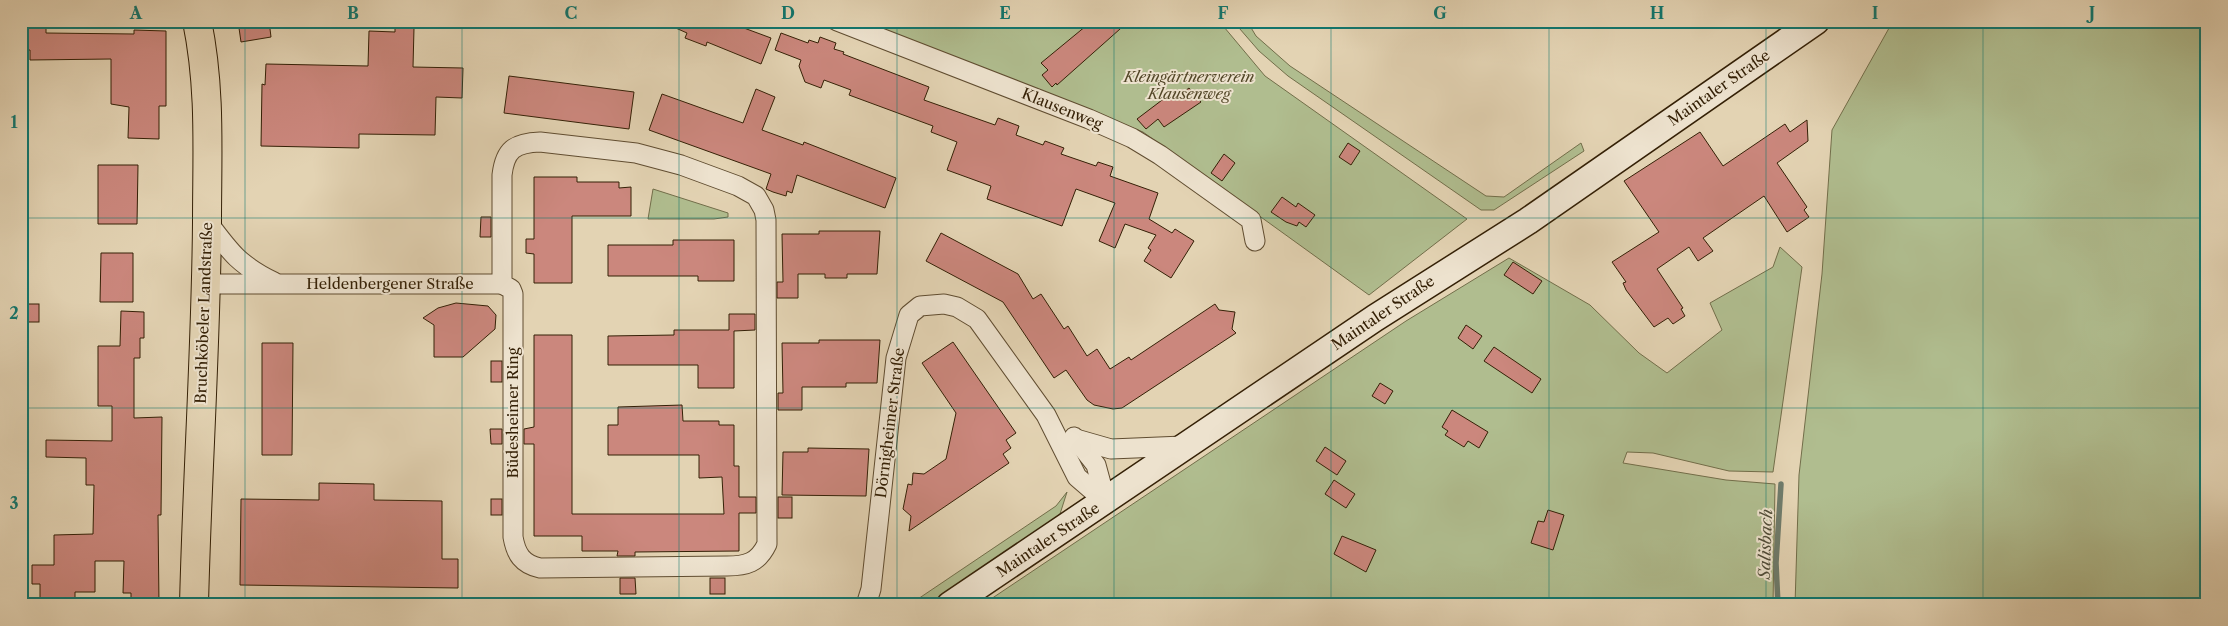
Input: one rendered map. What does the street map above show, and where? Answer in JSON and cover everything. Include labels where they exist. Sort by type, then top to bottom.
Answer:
[{"type":"main road","name":"Bruchköbeler Landstraße","points":[[194,605],[207,221],[206,78],[197,21]]},
{"type":"main road","name":"Maintaler Straße","points":[[950,605],[1106,502],[1375,318],[1528,221],[1816,21]]},
{"type":"street","name":"Klausenweg","points":[[837,21],[1089,119],[1132,138],[1160,155],[1251,219],[1255,241]]},
{"type":"street","name":"Büdesheimer Ring","points":[[540,142],[654,157],[738,186],[756,196],[764,210],[766,220],[767,485],[767,544],[757,560],[742,566],[540,568],[529,565],[521,559],[515,549],[513,537],[513,294],[511,289],[502,284],[504,159],[517,146],[540,142]]},
{"type":"street","name":"Heldenbergener Straße","points":[[207,221],[230,253],[242,264],[277,284]]},
{"type":"street","name":"Heldenbergener Straße","points":[[206,284],[502,284]]},
{"type":"street","name":"Dörnigheimer Straße","points":[[866,605],[871,589],[896,358],[908,314],[920,306],[944,304],[957,307],[977,319],[1046,415],[1076,477],[1106,502]]},
{"type":"street","name":"Dörnigheimer Straße","points":[[1046,415],[1076,439],[1096,465],[1106,502]]},
{"type":"street","name":"Dörnigheimer Straße","points":[[1076,439],[1111,449],[1190,445]]},
{"type":"green space","name":"Kleingärtnerverein Klausenweg","points":[[863,21],[1219,21],[1265,76],[1467,219],[1369,295],[1143,132]]},
{"type":"green space","points":[[1233,21],[1247,21],[1256,36],[1290,66],[1486,196],[1504,197],[1581,143],[1584,151],[1494,210],[1481,210],[1288,76],[1259,51]]},
{"type":"green space","points":[[1893,21],[2207,21],[2207,605],[1795,605],[1799,475],[1822,274],[1832,130]]},
{"type":"green space","points":[[653,189],[728,213],[728,217],[714,219],[648,219]]},
{"type":"green space","points":[[1780,247],[1802,267],[1773,472],[1729,471],[1653,453],[1627,452],[1623,463],[1726,480],[1775,484],[1773,605],[982,605],[1406,321],[1509,258],[1590,305],[1639,353],[1667,373],[1722,330],[1710,303],[1773,267]]},
{"type":"green space","points":[[1067,492],[1060,514],[1045,528],[931,605],[909,605],[1056,506]]},
{"type":"building","points":[[238,21],[269,21],[271,37],[241,42]]},
{"type":"building","points":[[660,21],[725,21],[771,38],[761,64],[707,42],[706,46],[685,38],[687,33]]},
{"type":"building","points":[[1092,21],[1129,21],[1057,85],[1056,83],[1052,87],[1042,75],[1048,70],[1041,63]]},
{"type":"building","points":[[21,27],[46,28],[46,33],[134,34],[134,30],[166,31],[166,106],[159,106],[159,139],[128,138],[129,107],[111,104],[111,59],[30,60],[30,50],[21,50]]},
{"type":"building","points":[[395,27],[414,28],[413,67],[463,68],[462,98],[436,97],[435,135],[359,134],[359,148],[261,146],[262,84],[265,85],[266,64],[368,66],[369,31],[395,32]]},
{"type":"building","points":[[781,33],[808,43],[809,40],[818,43],[820,37],[836,43],[834,49],[844,52],[843,54],[929,87],[924,100],[995,125],[998,118],[1019,126],[1016,135],[1043,145],[1045,141],[1064,148],[1061,154],[1096,166],[1098,162],[1113,167],[1110,176],[1158,193],[1149,219],[1172,233],[1175,229],[1194,241],[1171,278],[1144,261],[1151,250],[1148,248],[1156,235],[1125,224],[1115,248],[1099,241],[1115,203],[1076,189],[1062,226],[987,199],[991,186],[947,170],[957,142],[931,132],[933,126],[849,95],[851,90],[824,80],[821,88],[805,82],[799,66],[801,60],[775,50]]},
{"type":"building","points":[[509,76],[634,92],[629,129],[504,113]]},
{"type":"building","points":[[1189,88],[1201,102],[1164,127],[1158,119],[1146,129],[1137,119],[1174,91],[1178,96]]},
{"type":"building","points":[[756,89],[775,97],[762,130],[803,145],[804,142],[896,178],[885,208],[797,175],[792,193],[787,191],[786,196],[773,192],[766,189],[771,174],[649,130],[662,94],[743,123]]},
{"type":"building","points":[[1807,120],[1808,141],[1777,163],[1807,207],[1804,210],[1809,217],[1787,232],[1764,196],[1703,238],[1713,251],[1698,261],[1689,247],[1657,269],[1683,308],[1681,309],[1685,316],[1673,324],[1668,318],[1654,327],[1626,290],[1623,283],[1626,282],[1612,262],[1659,232],[1624,181],[1700,132],[1723,166],[1785,124],[1790,132]]},
{"type":"building","points":[[1348,143],[1360,151],[1351,165],[1339,157]]},
{"type":"building","points":[[1224,154],[1235,163],[1222,181],[1211,173]]},
{"type":"building","points":[[98,165],[138,165],[137,224],[98,224]]},
{"type":"building","points":[[534,177],[577,177],[577,182],[619,182],[619,188],[631,187],[631,216],[572,216],[572,283],[534,283],[534,254],[526,253],[526,239],[534,239]]},
{"type":"building","points":[[1282,197],[1296,207],[1298,203],[1315,215],[1306,227],[1299,222],[1297,226],[1286,222],[1271,212]]},
{"type":"building","points":[[481,217],[491,217],[491,237],[480,237]]},
{"type":"building","points":[[819,231],[880,231],[877,274],[847,274],[847,278],[825,278],[825,274],[798,274],[798,298],[777,298],[777,282],[783,282],[782,234],[819,234]]},
{"type":"building","points":[[941,233],[1018,274],[1033,299],[1041,294],[1064,329],[1068,326],[1087,356],[1097,349],[1110,369],[1129,357],[1131,360],[1215,304],[1219,310],[1235,312],[1232,329],[1236,333],[1122,408],[1113,409],[1094,405],[1087,400],[1066,370],[1054,378],[1003,302],[926,261]]},
{"type":"building","points":[[673,240],[734,240],[734,281],[698,281],[698,276],[608,276],[608,245],[673,245]]},
{"type":"building","points":[[101,253],[133,253],[133,302],[100,302]]},
{"type":"building","points":[[1513,262],[1542,281],[1533,294],[1504,275]]},
{"type":"building","points":[[456,303],[488,306],[496,315],[495,329],[463,357],[434,357],[434,325],[423,318],[438,308]]},
{"type":"building","points":[[21,304],[39,304],[39,322],[21,322]]},
{"type":"building","points":[[121,311],[144,312],[144,338],[140,338],[140,358],[134,358],[134,418],[162,417],[161,515],[158,515],[159,605],[131,605],[131,593],[123,593],[124,561],[95,561],[95,592],[75,592],[75,605],[40,605],[40,584],[32,584],[32,565],[54,565],[54,535],[93,534],[94,485],[86,485],[86,458],[46,457],[46,440],[112,441],[112,406],[98,406],[98,346],[120,346]]},
{"type":"building","points":[[729,314],[755,314],[755,330],[734,331],[734,388],[698,388],[698,365],[608,365],[608,336],[674,335],[674,330],[729,330]]},
{"type":"building","points":[[1466,325],[1482,336],[1473,349],[1458,338]]},
{"type":"building","points":[[534,335],[572,335],[572,514],[724,514],[722,477],[699,478],[699,455],[608,455],[608,425],[618,425],[618,407],[682,405],[683,421],[719,421],[719,425],[734,425],[734,466],[739,466],[739,497],[756,497],[756,513],[739,513],[739,551],[635,552],[635,556],[617,556],[618,551],[582,551],[582,536],[534,536],[534,444],[524,444],[524,429],[534,427]]},
{"type":"building","points":[[819,340],[880,340],[877,383],[846,383],[846,387],[802,387],[802,410],[778,410],[778,393],[783,393],[782,343],[819,343]]},
{"type":"building","points":[[953,342],[1016,433],[1006,440],[1011,448],[1003,454],[1009,463],[909,531],[911,516],[903,509],[908,484],[912,485],[913,473],[924,474],[946,459],[956,413],[922,363]]},
{"type":"building","points":[[262,343],[293,343],[292,455],[262,455]]},
{"type":"building","points":[[1494,347],[1541,379],[1532,393],[1484,361]]},
{"type":"building","points":[[491,361],[502,361],[502,382],[491,382]]},
{"type":"building","points":[[1380,383],[1393,391],[1385,404],[1372,396]]},
{"type":"building","points":[[1452,410],[1488,432],[1479,448],[1468,441],[1464,447],[1445,435],[1448,431],[1442,427]]},
{"type":"building","points":[[490,429],[502,429],[502,444],[491,444]]},
{"type":"building","points":[[1325,447],[1346,461],[1337,475],[1316,461]]},
{"type":"building","points":[[808,448],[869,449],[866,496],[782,495],[783,452],[808,452]]},
{"type":"building","points":[[1334,480],[1355,494],[1346,508],[1325,494]]},
{"type":"building","points":[[319,483],[374,484],[374,500],[442,501],[442,559],[458,559],[458,588],[240,585],[241,499],[319,500]]},
{"type":"building","points":[[778,497],[792,497],[792,518],[778,518]]},
{"type":"building","points":[[491,499],[502,499],[502,515],[491,515]]},
{"type":"building","points":[[1548,510],[1564,515],[1553,550],[1531,543],[1538,521],[1544,522]]},
{"type":"building","points":[[1342,536],[1376,550],[1366,572],[1334,554]]},
{"type":"building","points":[[620,578],[635,578],[636,594],[620,594]]},
{"type":"building","points":[[710,578],[725,578],[725,594],[710,594]]},
{"type":"waterway","name":"Salisbach","points":[[1778,605],[1776,563],[1781,484]]}]
